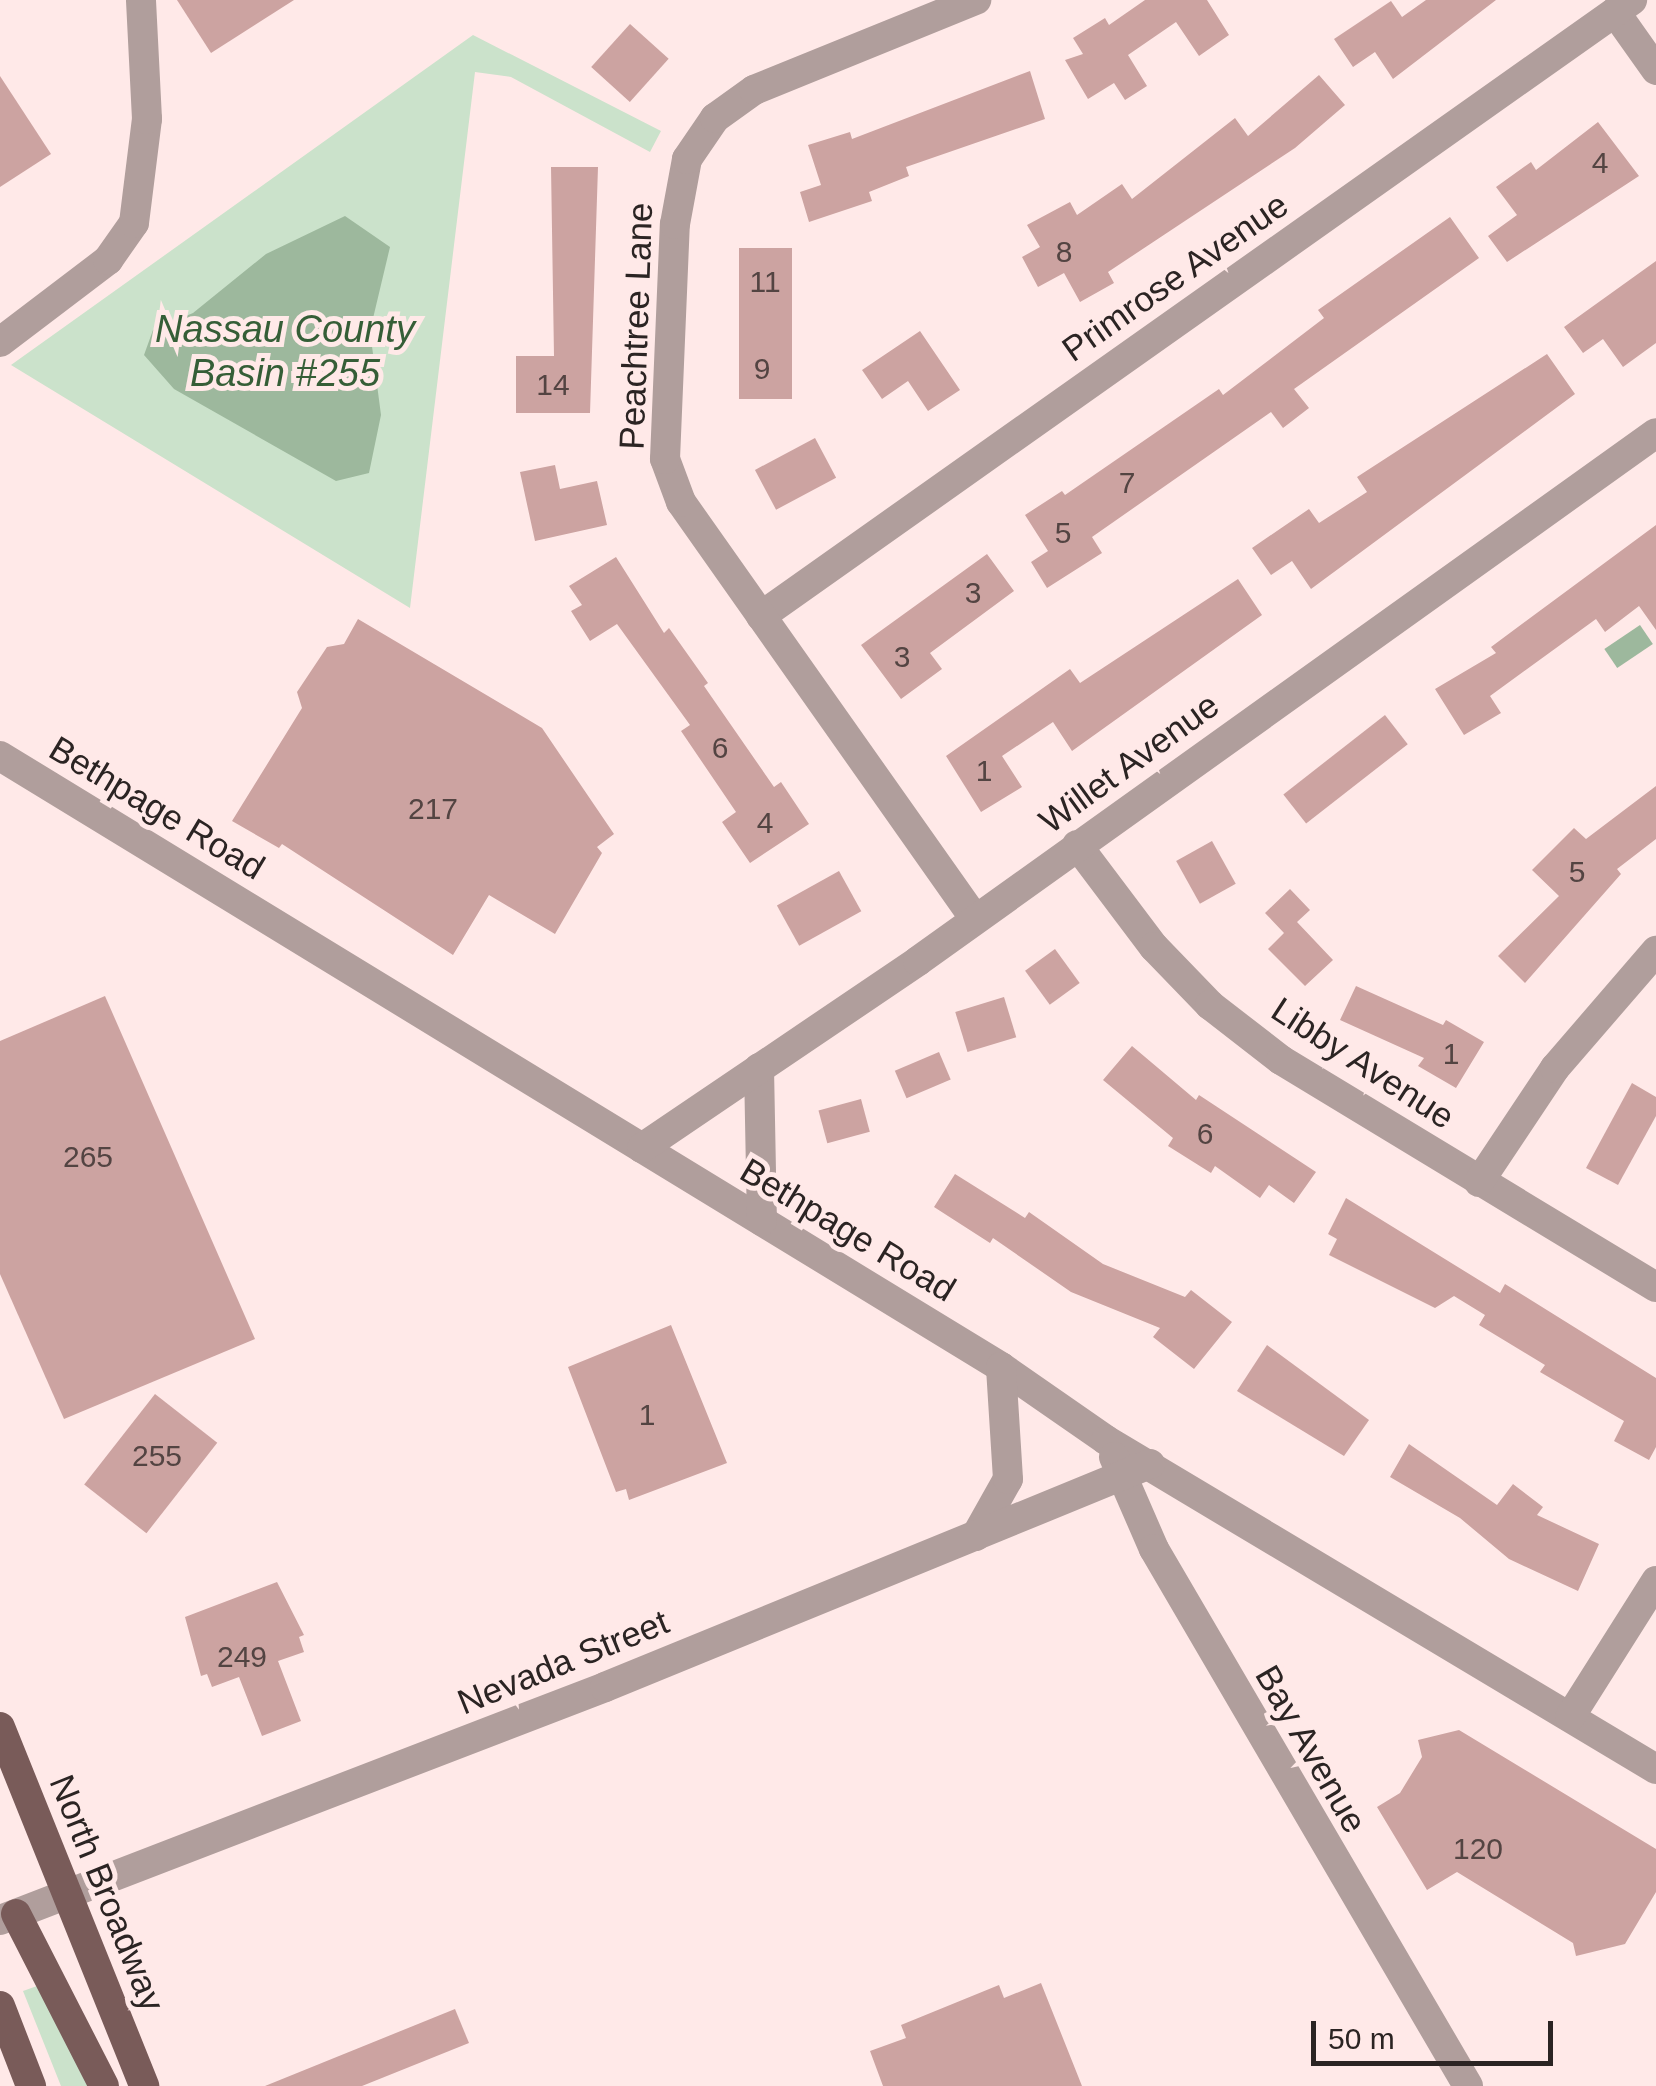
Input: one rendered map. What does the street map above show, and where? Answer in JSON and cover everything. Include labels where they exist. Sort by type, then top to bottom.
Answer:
[{"type":"main road","name":"North Broadway","points":[[0,1727],[144,2086]]},
{"type":"main road","points":[[8,1917],[104,2086]]},
{"type":"main road","points":[[0,2006],[30,2086]]},
{"type":"street","points":[[0,342],[108,260],[134,223],[147,119],[142,0]]},
{"type":"street","name":"Peachtree Lane","points":[[975,919],[681,502],[665,460],[675,224],[687,159],[716,118],[754,90],[976,0]]},
{"type":"street","points":[[1624,6],[1656,70]]},
{"type":"street","name":"Primrose Avenue","points":[[761,616],[1624,6]]},
{"type":"street","name":"Willet Avenue","points":[[642,1148],[975,919],[1656,434]]},
{"type":"street","name":"Bethpage Road","points":[[0,756],[1000,1367],[1106,1440]]},
{"type":"street","name":"Libby Avenue","points":[[1077,845],[1154,946],[1210,1005],[1281,1060],[1656,1287]]},
{"type":"street","points":[[1480,1182],[1555,1068],[1656,950]]},
{"type":"street","points":[[760,1068],[762,1221]]},
{"type":"street","points":[[976,1536],[1008,1480],[1000,1367]]},
{"type":"street","name":"Bay Avenue","points":[[1106,1440],[1136,1470],[1154,1549],[1278,1769],[1468,2086]]},
{"type":"street","points":[[1136,1470],[1656,1769]]},
{"type":"street","name":"Nevada Street","points":[[8,1917],[1136,1470]]},
{"type":"street","points":[[1570,1717],[1656,1580]]},
{"type":"shaded area","points":[[473,35],[661,131],[650,152],[511,77],[475,72],[410,608],[11,365]]},
{"type":"shaded area","points":[[37,1986],[90,2086],[61,2086],[23,1991]]},
{"type":"water","name":"Nassau County Basin #255","points":[[345,216],[390,247],[370,331],[381,415],[369,473],[336,481],[174,389],[144,355],[153,330],[193,313],[266,254]]},
{"type":"water","points":[[1640,625],[1653,644],[1617,668],[1604,649]]},
{"type":"building","points":[[177,0],[294,0],[211,53]]},
{"type":"building","points":[[1145,0],[1207,0],[1229,35],[1199,56],[1176,22],[1128,55],[1147,86],[1125,100],[1114,83],[1088,99],[1065,60],[1083,54],[1073,38],[1105,18],[1109,25]]},
{"type":"building","points":[[1426,0],[1496,0],[1393,79],[1375,52],[1353,67],[1334,39],[1391,1],[1402,17]]},
{"type":"building","points":[[630,24],[669,59],[630,102],[591,67]]},
{"type":"building","points":[[1030,71],[1045,119],[906,167],[909,176],[869,192],[872,201],[809,222],[800,192],[821,185],[808,145],[850,132],[852,139]]},
{"type":"building","points":[[1319,75],[1345,105],[1295,148],[1108,272],[1114,283],[1080,302],[1064,273],[1038,287],[1022,257],[1040,247],[1027,225],[1070,202],[1077,215],[1122,184],[1132,199],[1235,118],[1248,136]]},
{"type":"building","points":[[0,76],[51,154],[0,187]]},
{"type":"building","points":[[1598,122],[1639,176],[1507,262],[1488,236],[1517,215],[1496,187],[1531,162],[1536,170]]},
{"type":"building","points":[[551,167],[598,167],[590,413],[516,413],[516,356],[554,356]]},
{"type":"building","points":[[1450,217],[1479,258],[1294,389],[1309,408],[1283,428],[1271,412],[1092,537],[1102,553],[1047,588],[1031,562],[1048,551],[1025,515],[1062,491],[1065,495],[1219,389],[1223,395],[1324,318],[1318,310]]},
{"type":"building","points":[[739,248],[792,248],[792,399],[739,399]]},
{"type":"building","points":[[1656,261],[1656,343],[1623,367],[1603,339],[1583,353],[1564,327]]},
{"type":"building","points":[[920,331],[960,390],[928,411],[908,381],[882,399],[862,370]]},
{"type":"building","points":[[1547,354],[1575,394],[1311,589],[1292,561],[1271,575],[1252,548],[1309,509],[1319,523],[1367,492],[1357,477]]},
{"type":"building","points":[[815,438],[836,478],[776,510],[755,470]]},
{"type":"building","points":[[555,465],[560,489],[597,481],[607,525],[535,541],[520,472]]},
{"type":"building","points":[[1656,525],[1656,630],[1639,606],[1605,632],[1596,619],[1490,696],[1501,713],[1464,735],[1435,689],[1496,653],[1491,647]]},
{"type":"building","points":[[987,554],[1014,591],[930,653],[942,669],[901,699],[861,645]]},
{"type":"building","points":[[616,557],[664,633],[669,628],[708,683],[704,686],[774,787],[781,782],[809,824],[750,863],[722,822],[736,812],[681,731],[690,725],[617,624],[590,641],[571,611],[582,605],[569,586]]},
{"type":"building","points":[[1238,579],[1262,615],[1072,751],[1053,722],[1002,756],[1022,787],[981,812],[946,756],[1070,669],[1080,683]]},
{"type":"building","points":[[358,619],[542,728],[614,834],[597,847],[602,853],[555,934],[489,895],[453,955],[282,844],[279,848],[232,821],[302,708],[297,692],[327,647],[344,644]]},
{"type":"building","points":[[1385,715],[1408,744],[1306,824],[1283,794]]},
{"type":"building","points":[[1656,786],[1656,839],[1617,869],[1621,874],[1525,983],[1498,956],[1559,896],[1532,870],[1574,828],[1586,839]]},
{"type":"building","points":[[1212,841],[1236,884],[1200,904],[1176,861]]},
{"type":"building","points":[[839,871],[861,911],[799,946],[777,905]]},
{"type":"building","points":[[1290,889],[1310,910],[1297,922],[1333,960],[1305,986],[1268,949],[1284,933],[1265,913]]},
{"type":"building","points":[[1055,949],[1080,983],[1050,1005],[1025,971]]},
{"type":"building","points":[[1356,986],[1443,1025],[1446,1020],[1484,1042],[1456,1088],[1418,1066],[1424,1058],[1340,1020]]},
{"type":"building","points":[[105,996],[255,1339],[64,1419],[0,1274],[0,1041]]},
{"type":"building","points":[[1004,997],[1016,1037],[968,1052],[955,1012]]},
{"type":"building","points":[[1132,1046],[1196,1100],[1199,1095],[1316,1172],[1294,1203],[1269,1185],[1260,1198],[1215,1166],[1211,1173],[1168,1146],[1173,1138],[1103,1080]]},
{"type":"building","points":[[939,1052],[951,1080],[907,1098],[895,1071]]},
{"type":"building","points":[[1632,1083],[1656,1097],[1656,1116],[1618,1185],[1586,1168]]},
{"type":"building","points":[[861,1099],[870,1132],[827,1143],[818,1110]]},
{"type":"building","points":[[955,1174],[1025,1218],[1029,1212],[1103,1264],[1185,1297],[1191,1290],[1232,1322],[1194,1369],[1153,1337],[1160,1328],[1071,1292],[993,1238],[990,1243],[934,1207]]},
{"type":"building","points":[[1346,1198],[1500,1293],[1505,1284],[1656,1378],[1656,1447],[1649,1460],[1614,1441],[1624,1421],[1540,1372],[1545,1365],[1479,1325],[1485,1315],[1454,1296],[1435,1308],[1329,1255],[1337,1239],[1328,1234]]},
{"type":"building","points":[[671,1325],[727,1463],[629,1500],[626,1489],[616,1492],[568,1367]]},
{"type":"building","points":[[1267,1345],[1369,1420],[1344,1456],[1237,1391]]},
{"type":"building","points":[[155,1394],[217,1443],[146,1533],[84,1485]]},
{"type":"building","points":[[1409,1444],[1497,1505],[1513,1484],[1543,1507],[1537,1515],[1599,1544],[1578,1591],[1509,1559],[1460,1518],[1390,1477]]},
{"type":"building","points":[[277,1582],[304,1635],[299,1637],[304,1652],[278,1661],[301,1721],[262,1736],[239,1677],[212,1687],[207,1674],[201,1676],[185,1617]]},
{"type":"building","points":[[1459,1730],[1656,1849],[1656,1892],[1625,1944],[1576,1956],[1573,1943],[1457,1872],[1427,1890],[1377,1807],[1400,1793],[1422,1757],[1418,1740]]},
{"type":"building","points":[[1041,1983],[1082,2086],[883,2086],[870,2051],[906,2038],[901,2025],[999,1985],[1004,1998]]},
{"type":"building","points":[[455,2009],[469,2043],[362,2086],[265,2086]]}]
